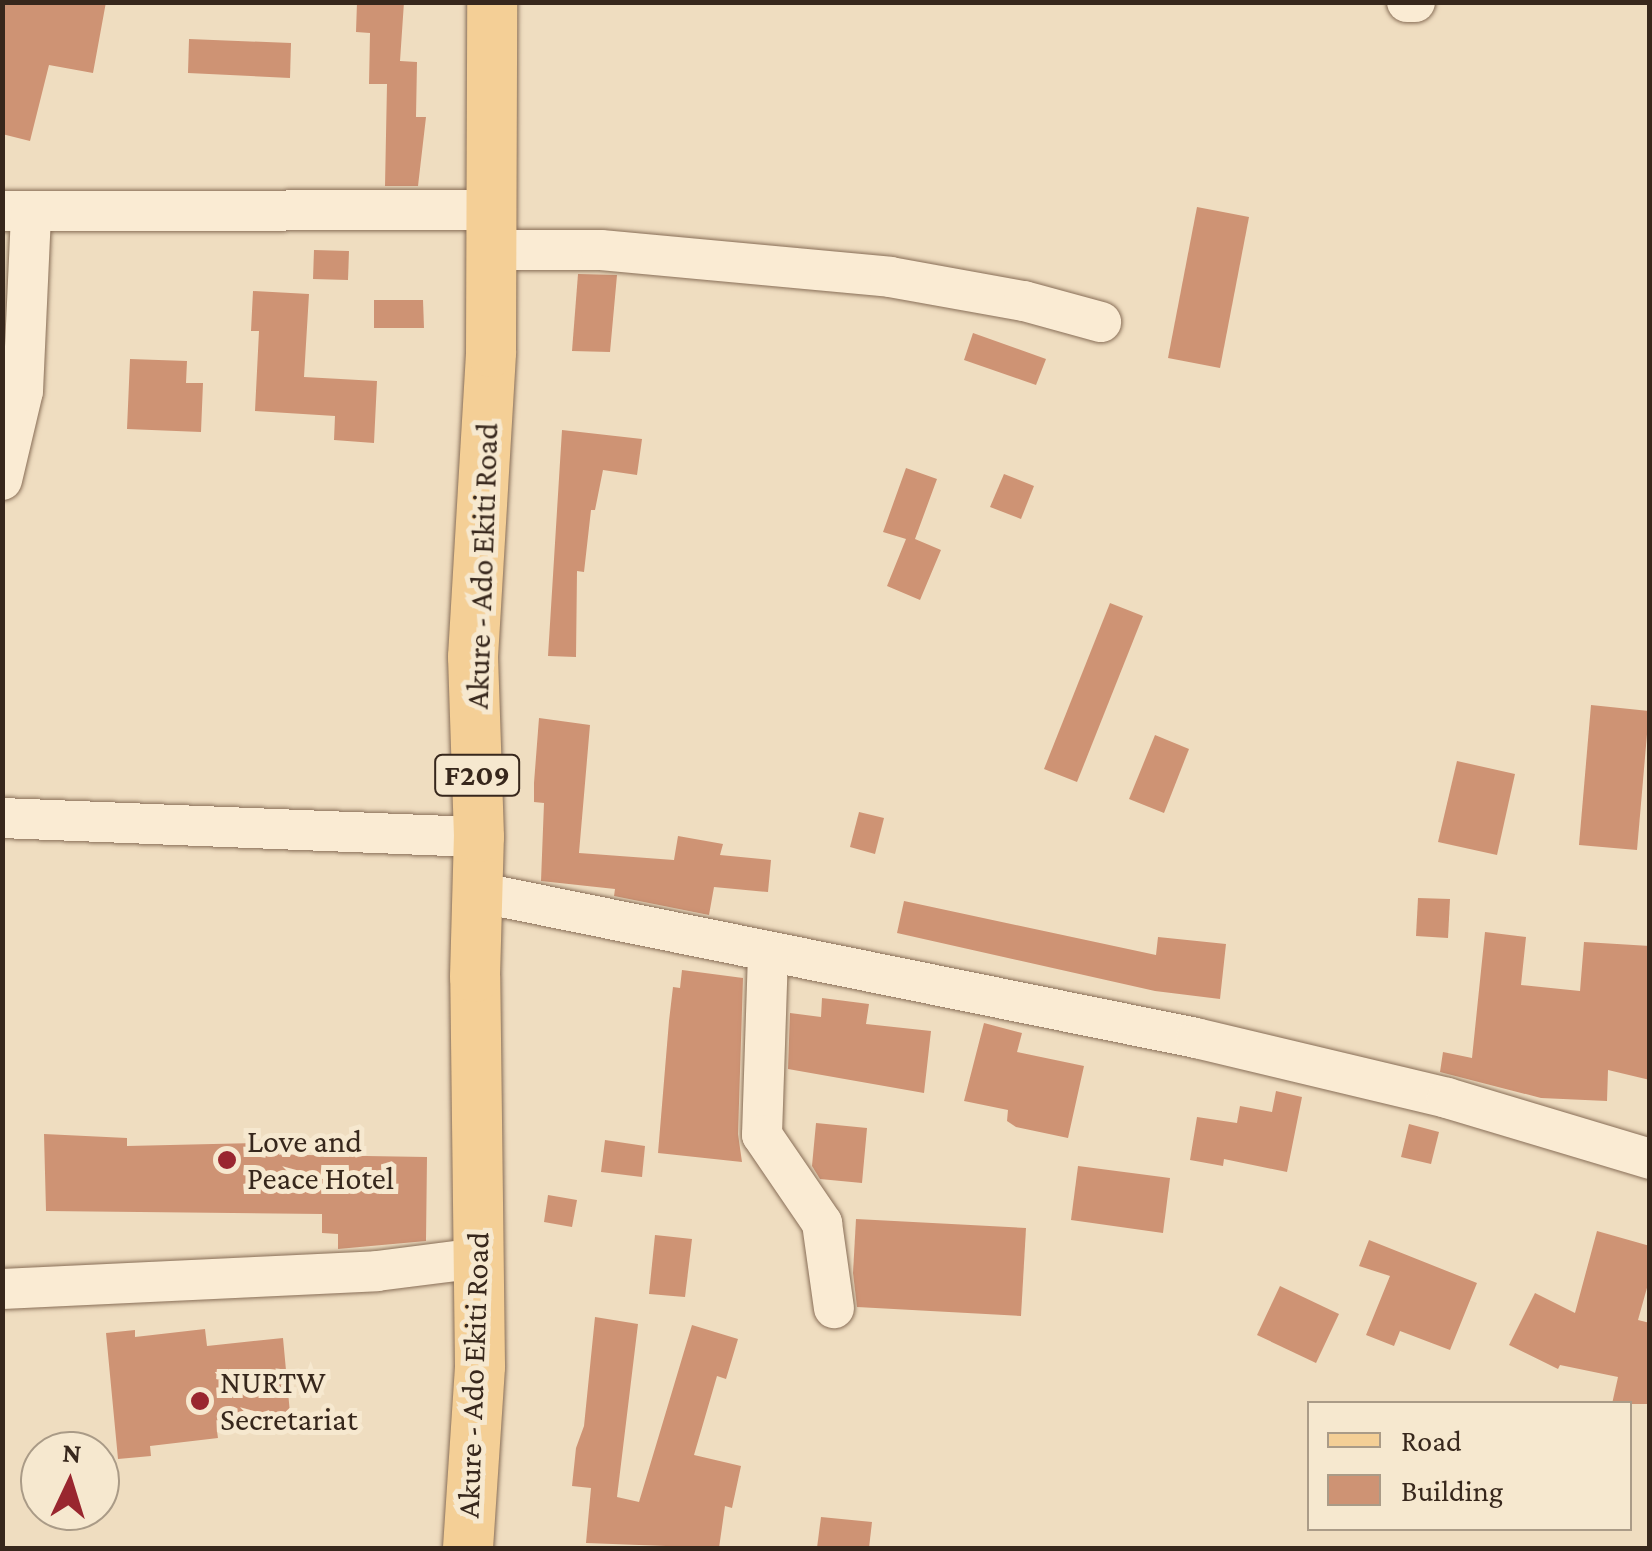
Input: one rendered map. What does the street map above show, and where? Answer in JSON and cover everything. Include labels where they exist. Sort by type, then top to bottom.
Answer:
[{"type":"main road","name":"Akure - Ado Ekiti Road","points":[[468,1548],[480,1366],[476,892],[479,837],[473,657],[492,352],[492,2]]},
{"type":"street","points":[[2,480],[22,391],[17,212],[493,230],[601,250],[890,276],[1024,301],[1101,322]]},
{"type":"street","points":[[2,818],[479,837]]},
{"type":"street","points":[[476,892],[1196,1038],[1447,1098],[1650,1159]]},
{"type":"street","points":[[768,954],[762,1135],[822,1223],[834,1308]]},
{"type":"street","points":[[2,1289],[377,1272],[478,1258]]},
{"type":"building","points":[[2,2],[106,2],[93,73],[49,65],[30,141],[2,134]]},
{"type":"building","points":[[357,2],[404,2],[400,61],[417,62],[416,117],[426,117],[418,186],[385,186],[387,84],[369,84],[370,33],[356,32]]},
{"type":"building","points":[[189,39],[291,43],[290,78],[188,73]]},
{"type":"building","points":[[1197,207],[1249,217],[1220,368],[1168,358]]},
{"type":"building","points":[[314,250],[349,251],[348,280],[313,279]]},
{"type":"building","points":[[578,274],[617,275],[610,352],[572,351]]},
{"type":"building","points":[[253,291],[309,294],[304,377],[377,381],[374,443],[334,440],[335,416],[255,411],[259,331],[251,331]]},
{"type":"building","points":[[374,300],[423,300],[424,328],[374,328]]},
{"type":"building","points":[[973,333],[1046,359],[1036,385],[964,360]]},
{"type":"building","points":[[130,359],[187,361],[186,383],[203,383],[201,432],[127,429]]},
{"type":"building","points":[[562,430],[642,439],[637,475],[603,470],[595,510],[591,510],[584,572],[577,571],[576,657],[548,656]]},
{"type":"building","points":[[906,468],[937,479],[915,539],[941,550],[920,600],[887,586],[906,539],[883,532]]},
{"type":"building","points":[[1004,474],[1034,486],[1021,519],[990,507]]},
{"type":"building","points":[[1110,603],[1143,616],[1077,782],[1044,769]]},
{"type":"building","points":[[1591,705],[1649,711],[1637,850],[1579,845]]},
{"type":"building","points":[[539,718],[590,725],[579,853],[674,860],[678,836],[723,844],[720,855],[771,860],[768,892],[714,887],[709,915],[614,896],[615,889],[541,881],[544,803],[534,802]]},
{"type":"building","points":[[1155,735],[1189,749],[1164,813],[1129,799]]},
{"type":"building","points":[[1457,761],[1515,774],[1497,855],[1438,842]]},
{"type":"building","points":[[859,812],[884,818],[875,854],[850,847]]},
{"type":"building","points":[[1418,898],[1450,899],[1448,938],[1416,936]]},
{"type":"building","points":[[904,901],[1156,955],[1158,937],[1226,944],[1220,999],[1155,991],[897,933]]},
{"type":"building","points":[[1485,932],[1526,937],[1521,985],[1580,991],[1584,942],[1650,946],[1650,1080],[1608,1070],[1607,1101],[1541,1098],[1440,1072],[1443,1052],[1472,1058]]},
{"type":"building","points":[[682,970],[743,978],[738,1134],[742,1162],[658,1153],[673,987],[680,988]]},
{"type":"building","points":[[822,998],[869,1004],[866,1024],[931,1031],[924,1093],[788,1069],[790,1013],[821,1017]]},
{"type":"building","points":[[984,1023],[1022,1033],[1017,1052],[1084,1066],[1068,1138],[1016,1127],[1007,1121],[1008,1110],[964,1101]]},
{"type":"building","points":[[1276,1091],[1302,1097],[1287,1172],[1224,1159],[1223,1166],[1190,1160],[1197,1117],[1237,1123],[1240,1106],[1272,1112]]},
{"type":"building","points":[[816,1123],[867,1128],[862,1183],[820,1179],[812,1166]]},
{"type":"building","points":[[1409,1124],[1439,1132],[1431,1164],[1401,1157]]},
{"type":"building","name":"Love and Peace Hotel","points":[[44,1134],[127,1138],[127,1146],[306,1142],[305,1155],[427,1157],[426,1241],[338,1249],[338,1234],[322,1233],[322,1214],[46,1211]]},
{"type":"building","points":[[605,1140],[645,1146],[642,1177],[601,1172]]},
{"type":"building","points":[[1078,1166],[1170,1178],[1163,1233],[1071,1220]]},
{"type":"building","points":[[548,1195],[577,1200],[572,1227],[544,1222]]},
{"type":"building","points":[[856,1219],[1026,1228],[1021,1316],[857,1307],[853,1273]]},
{"type":"building","points":[[1597,1231],[1650,1246],[1650,1277],[1638,1320],[1650,1323],[1650,1404],[1613,1401],[1618,1377],[1560,1365],[1558,1369],[1509,1345],[1535,1293],[1575,1313]]},
{"type":"building","points":[[655,1235],[692,1239],[685,1297],[649,1294]]},
{"type":"building","points":[[1369,1240],[1477,1283],[1450,1350],[1400,1331],[1394,1346],[1366,1335],[1390,1276],[1359,1266]]},
{"type":"building","points":[[1280,1286],[1339,1314],[1316,1363],[1257,1335]]},
{"type":"building","points":[[595,1317],[638,1324],[617,1497],[639,1502],[692,1325],[738,1339],[726,1379],[717,1376],[694,1455],[741,1466],[732,1508],[725,1506],[719,1548],[586,1543],[591,1488],[572,1486],[576,1448],[584,1426]]},
{"type":"building","name":"NURTW Secretariat","points":[[205,1329],[207,1346],[283,1338],[291,1424],[217,1431],[218,1438],[150,1446],[151,1456],[120,1459],[120,1431],[115,1431],[106,1333],[135,1330],[135,1337]]},
{"type":"building","points":[[821,1517],[872,1522],[869,1548],[817,1548]]},
{"type":"place","name":"Love and Peace Hotel","points":[[227,1160]]},
{"type":"place","name":"NURTW Secretariat","points":[[200,1401]]}]
